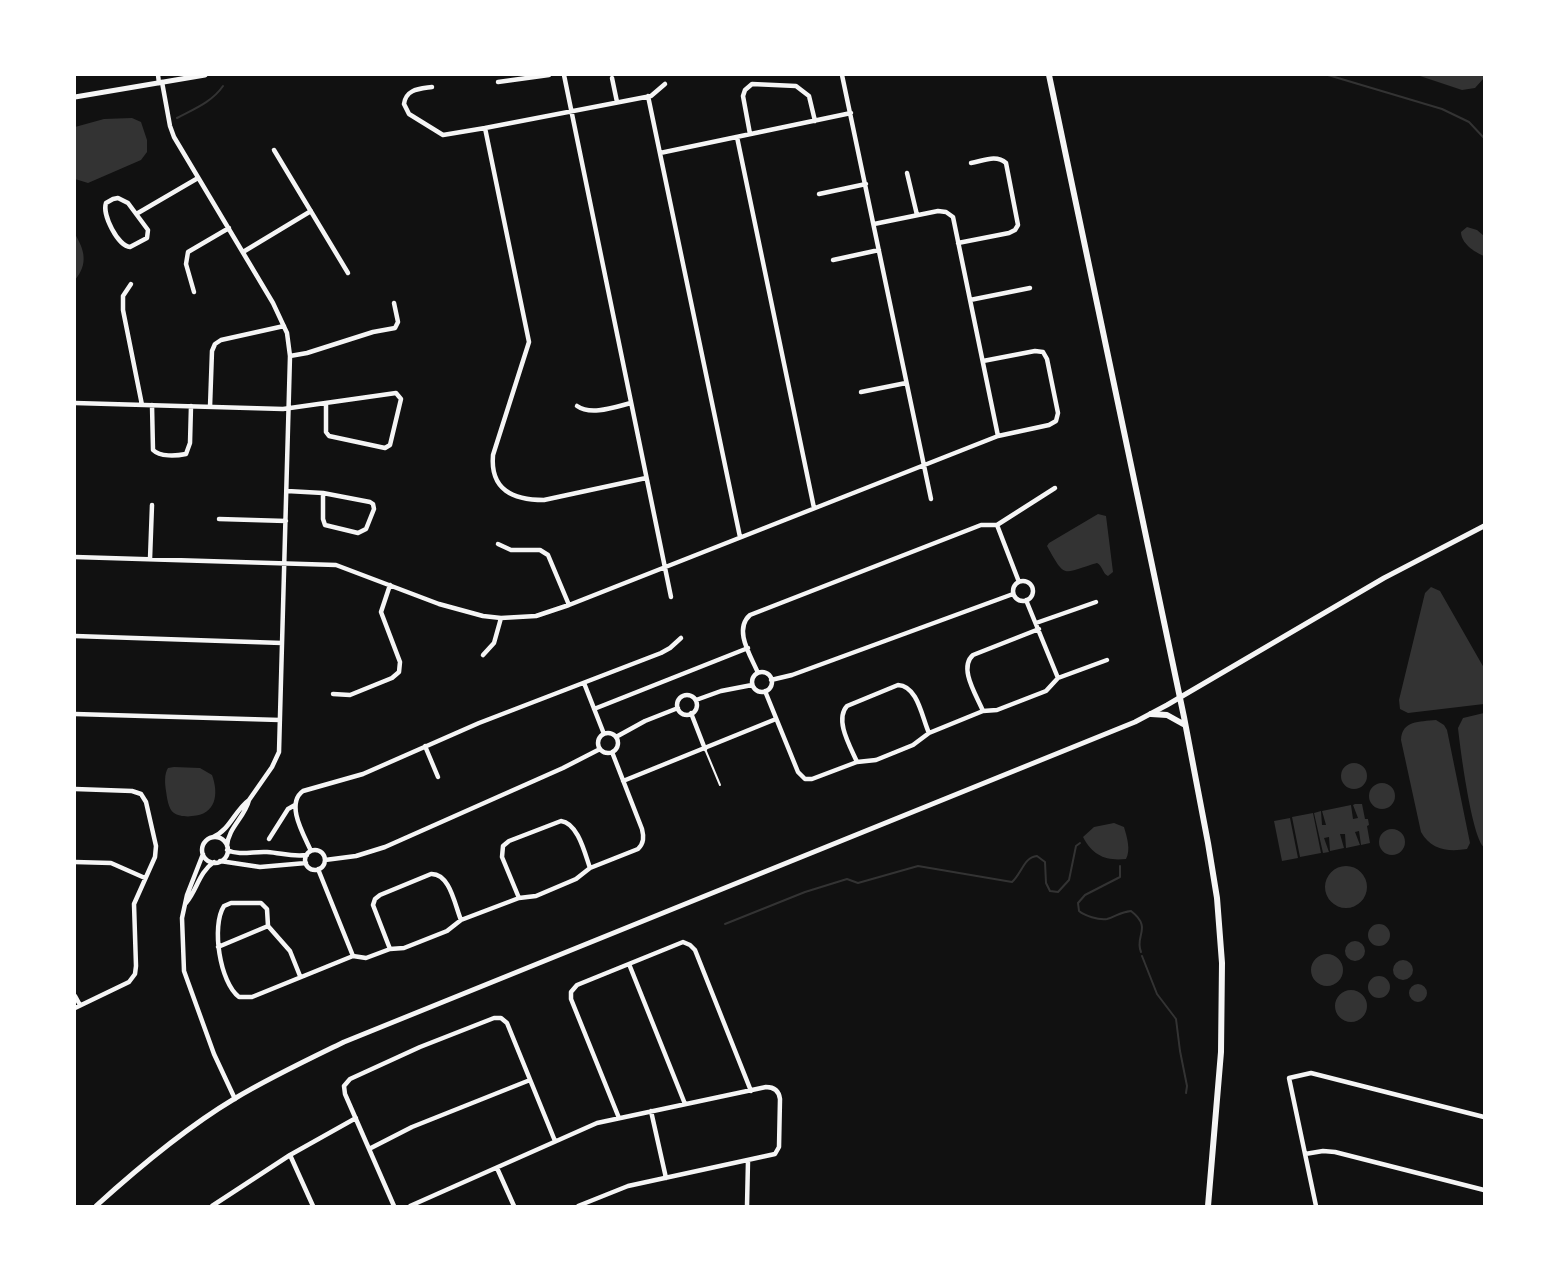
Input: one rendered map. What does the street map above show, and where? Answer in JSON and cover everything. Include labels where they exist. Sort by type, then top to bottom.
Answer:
[{"type":"main road","points":[[1049,75],[1180,698],[1217,898],[1222,963],[1221,1052],[1208,1206]]},
{"type":"main road","points":[[1150,714],[1167,716],[1185,725]]},
{"type":"street","points":[[158,75],[164,80],[171,130],[273,303],[284,326],[291,356],[278,758],[249,800],[221,832],[205,842],[203,854],[187,895],[182,918],[184,971],[214,1054],[235,1099]]},
{"type":"street","points":[[75,97],[164,80],[205,75]]},
{"type":"street","points":[[498,82],[549,75]]},
{"type":"street","points":[[564,75],[671,597]]},
{"type":"street","points":[[842,75],[931,499]]},
{"type":"street","points":[[612,78],[617,102]]},
{"type":"street","points":[[432,87],[413,90],[408,94],[404,104],[409,114],[443,135],[648,96],[656,94],[665,84]]},
{"type":"street","points":[[750,134],[743,96],[747,87],[753,84],[796,86],[810,98],[815,121]]},
{"type":"street","points":[[648,96],[740,537]]},
{"type":"street","points":[[660,153],[851,113]]},
{"type":"street","points":[[485,128],[529,342],[493,455],[498,484],[507,492],[544,500],[646,478]]},
{"type":"street","points":[[736,137],[813,508]]},
{"type":"street","points":[[274,150],[348,273]]},
{"type":"street","points":[[958,243],[1009,233],[1016,230],[1018,225],[1006,164],[1003,160],[995,158],[971,163]]},
{"type":"street","points":[[907,173],[916,215]]},
{"type":"street","points":[[138,213],[198,178]]},
{"type":"street","points":[[819,194],[866,184]]},
{"type":"street","points":[[118,198],[128,203],[138,213],[148,230],[148,236],[133,246],[124,247],[105,217],[104,207],[109,201],[118,198]]},
{"type":"street","points":[[874,224],[941,210],[949,213],[954,220],[998,436]]},
{"type":"street","points":[[243,252],[311,211]]},
{"type":"street","points":[[194,292],[187,268],[187,255],[191,250],[229,228]]},
{"type":"street","points":[[833,260],[879,250]]},
{"type":"street","points":[[130,284],[123,296],[123,310],[142,405]]},
{"type":"street","points":[[970,300],[1030,288]]},
{"type":"street","points":[[291,356],[373,332],[395,328],[398,322],[394,303]]},
{"type":"street","points":[[210,407],[212,351],[215,344],[221,340],[284,326]]},
{"type":"street","points":[[75,557],[340,566],[450,608],[501,618],[536,616],[998,436],[1049,425],[1057,419],[1058,413],[1047,359],[1043,352],[1038,351],[983,362]]},
{"type":"street","points":[[861,392],[906,382]]},
{"type":"street","points":[[75,403],[289,409],[398,394],[401,399],[390,445],[385,448],[329,436],[325,431],[326,404]]},
{"type":"street","points":[[577,406],[586,411],[594,411],[631,403]]},
{"type":"street","points":[[152,405],[153,450],[159,454],[177,455],[186,454],[190,448],[191,406]]},
{"type":"street","points":[[758,673],[742,629],[744,620],[750,615],[981,525],[997,525],[1055,488]]},
{"type":"street","points":[[287,491],[323,492],[373,504],[374,513],[364,531],[358,533],[325,525],[323,492]]},
{"type":"street","points":[[150,559],[152,505]]},
{"type":"street","points":[[219,519],[286,521]]},
{"type":"street","points":[[997,525],[1019,582]]},
{"type":"street","points":[[96,1206],[165,1148],[235,1099],[325,1051],[380,1026],[1077,746],[1150,714],[1384,578],[1484,526]]},
{"type":"street","points":[[498,544],[511,550],[540,550],[546,553],[551,559],[569,604]]},
{"type":"street","points":[[1019,582],[1025,582],[1031,587],[1032,595],[1026,600],[1019,600],[1013,594],[1014,587],[1019,582]]},
{"type":"street","points":[[333,694],[350,695],[392,678],[399,672],[400,662],[381,612],[390,585]]},
{"type":"street","points":[[771,680],[792,675],[1013,594]]},
{"type":"street","points":[[1026,600],[1058,678]]},
{"type":"street","points":[[1036,623],[1096,602]]},
{"type":"street","points":[[483,655],[495,643],[501,618]]},
{"type":"street","points":[[983,711],[967,670],[969,658],[1039,629]]},
{"type":"street","points":[[75,636],[282,643]]},
{"type":"street","points":[[306,863],[309,853],[295,805],[297,797],[303,791],[363,774],[511,710],[661,653],[681,638]]},
{"type":"street","points":[[594,709],[748,648]]},
{"type":"street","points":[[765,691],[798,772],[805,779],[817,778],[857,762],[876,760],[913,745],[929,733],[983,711],[997,710],[1046,691],[1058,678],[1107,660]]},
{"type":"street","points":[[752,685],[759,691],[765,691],[771,686],[771,680],[766,674],[758,673]]},
{"type":"street","points":[[752,685],[753,678],[758,673]]},
{"type":"street","points":[[584,683],[604,734]]},
{"type":"street","points":[[696,700],[721,691],[752,685]]},
{"type":"street","points":[[857,762],[841,719],[842,711],[847,706],[898,686],[905,686],[912,692],[929,733]]},
{"type":"street","points":[[689,695],[696,700],[696,708],[691,713],[683,714],[678,708],[679,700],[683,696],[689,695]]},
{"type":"street","points":[[616,737],[645,721],[678,708]]},
{"type":"street","points":[[691,713],[705,748]]},
{"type":"street","points":[[75,714],[280,720]]},
{"type":"street","points":[[623,781],[776,719]]},
{"type":"street","points":[[610,733],[616,737],[618,744],[612,752],[607,753],[600,748],[599,740],[604,734],[610,733]]},
{"type":"street","points":[[425,746],[438,777]]},
{"type":"street","points":[[325,860],[356,856],[385,847],[563,768],[600,748]]},
{"type":"street","points":[[300,976],[290,951],[268,926],[267,909],[262,903],[226,904],[217,921],[218,947],[220,959],[233,990],[239,997],[252,997],[353,956],[366,958],[390,949],[404,948],[447,931],[461,920],[519,898],[536,896],[576,879],[590,868],[638,849],[644,836],[612,752]]},
{"type":"street","points":[[75,789],[139,793],[145,799],[156,846],[154,857],[133,908],[135,974],[129,982],[77,1007],[75,996]]},
{"type":"street","points":[[220,861],[225,856],[228,837],[248,806],[249,800]]},
{"type":"street","points":[[269,839],[288,809],[295,805]]},
{"type":"street","points":[[519,898],[502,855],[503,846],[509,841],[561,821],[565,822],[573,827],[590,868]]},
{"type":"street","points":[[213,837],[221,839],[227,849],[237,853],[266,852],[294,857],[320,851],[325,860],[323,866],[318,869],[311,868],[306,863]]},
{"type":"street","points":[[251,853],[251,866]]},
{"type":"street","points":[[203,854],[208,860],[214,862],[251,866],[274,867],[306,863]]},
{"type":"street","points":[[75,861],[111,863],[145,878]]},
{"type":"street","points":[[186,903],[202,874],[214,862]]},
{"type":"street","points":[[318,869],[353,956]]},
{"type":"street","points":[[390,949],[373,905],[376,897],[390,890],[431,874],[439,874],[445,880],[461,920]]},
{"type":"street","points":[[218,947],[268,926]]},
{"type":"street","points":[[619,1118],[571,994],[572,989],[577,984],[681,943],[688,943],[693,947],[751,1091]]},
{"type":"street","points":[[629,964],[685,1104]]},
{"type":"street","points":[[394,1206],[344,1091],[344,1086],[348,1080],[420,1047],[496,1017],[507,1023],[555,1141]]},
{"type":"street","points":[[1316,1206],[1289,1078],[1311,1073],[1484,1118]]},
{"type":"street","points":[[369,1149],[412,1127],[530,1080]]},
{"type":"street","points":[[410,1206],[597,1124],[769,1087],[779,1094],[779,1147],[776,1153],[620,1188],[579,1206]]},
{"type":"street","points":[[651,1111],[666,1178]]},
{"type":"street","points":[[212,1206],[290,1155],[356,1118]]},
{"type":"street","points":[[1305,1154],[1335,1152],[1484,1190]]},
{"type":"street","points":[[290,1155],[313,1206]]},
{"type":"street","points":[[747,1206],[748,1161]]},
{"type":"street","points":[[497,1168],[514,1206]]},
{"type":"lane","points":[[705,748],[720,785]]},
{"type":"shaded area","points":[[1417,75],[1484,75],[1484,78],[1475,88],[1462,90]]},
{"type":"shaded area","points":[[132,118],[141,122],[147,140],[147,152],[141,160],[88,183],[75,179],[75,127],[104,119]]},
{"type":"shaded area","points":[[1467,227],[1477,230],[1484,236],[1484,256],[1472,250],[1463,240],[1461,232]]},
{"type":"shaded area","points":[[75,234],[84,257],[82,268],[75,280]]},
{"type":"shaded area","points":[[1098,514],[1106,516],[1113,572],[1108,576],[1097,563],[1071,571],[1062,569],[1047,546]]},
{"type":"shaded area","points":[[1431,587],[1440,591],[1484,668],[1484,704],[1408,713],[1400,709],[1399,700],[1425,593]]},
{"type":"shaded area","points":[[1484,713],[1484,847],[1475,827],[1471,810],[1458,728],[1463,718]]},
{"type":"shaded area","points":[[1436,720],[1447,730],[1470,843],[1467,849],[1453,850],[1435,846],[1421,832],[1401,740],[1402,733],[1408,725]]},
{"type":"shaded area","points":[[1354,763],[1363,767],[1367,776],[1363,785],[1354,789],[1345,785],[1341,776],[1345,767]]},
{"type":"shaded area","points":[[168,768],[200,768],[212,775],[215,796],[211,808],[200,815],[188,816],[178,815],[172,811],[167,800],[165,779]]},
{"type":"shaded area","points":[[1382,783],[1391,787],[1395,796],[1391,805],[1382,809],[1373,805],[1369,796],[1373,787]]},
{"type":"shaded area","points":[[1362,804],[1365,819],[1368,819],[1370,843],[1361,845],[1359,831],[1355,832],[1360,845],[1346,848],[1345,834],[1340,834],[1344,848],[1330,851],[1329,837],[1324,838],[1329,852],[1323,853],[1314,813],[1321,811],[1322,825],[1326,825],[1322,811],[1351,805],[1353,819],[1358,818],[1353,805]]},
{"type":"shaded area","points":[[1313,813],[1321,853],[1300,857],[1292,817]]},
{"type":"shaded area","points":[[1290,818],[1298,858],[1282,861],[1274,821]]},
{"type":"shaded area","points":[[1114,823],[1124,827],[1128,848],[1126,859],[1101,856],[1091,849],[1083,837],[1094,827]]},
{"type":"shaded area","points":[[1392,829],[1401,833],[1405,842],[1401,851],[1392,855],[1383,851],[1379,842],[1383,833]]},
{"type":"shaded area","points":[[1346,866],[1361,872],[1367,887],[1361,902],[1346,908],[1331,902],[1325,887],[1331,872]]},
{"type":"shaded area","points":[[1379,924],[1387,927],[1390,935],[1387,943],[1379,946],[1371,943],[1368,935],[1371,927]]},
{"type":"shaded area","points":[[1351,941],[1359,941],[1365,947],[1365,955],[1359,961],[1351,961],[1345,955],[1345,947]]},
{"type":"shaded area","points":[[1327,954],[1338,959],[1343,970],[1338,981],[1327,986],[1316,981],[1311,970],[1316,959]]},
{"type":"shaded area","points":[[1399,960],[1407,960],[1413,966],[1413,974],[1407,980],[1399,980],[1393,974],[1393,966]]},
{"type":"shaded area","points":[[1379,976],[1387,979],[1390,987],[1387,995],[1379,998],[1371,995],[1368,987],[1371,979]]},
{"type":"shaded area","points":[[1418,984],[1424,987],[1427,993],[1424,999],[1418,1002],[1412,999],[1409,993],[1412,987]]},
{"type":"shaded area","points":[[1351,990],[1362,995],[1367,1006],[1362,1017],[1351,1022],[1340,1017],[1335,1006],[1340,995]]},
{"type":"waterway","points":[[1328,75],[1442,109],[1469,122],[1484,138]]},
{"type":"waterway","points":[[177,118],[208,101],[223,86]]},
{"type":"waterway","points":[[725,924],[805,892],[847,879],[858,883],[918,866],[1012,882],[1026,862],[1037,856],[1045,862],[1046,883],[1050,891],[1058,892],[1069,880],[1076,846],[1080,843]]},
{"type":"waterway","points":[[1120,866],[1120,877],[1085,895],[1078,903],[1079,911],[1103,919],[1131,911],[1141,922],[1139,946],[1141,952]]},
{"type":"waterway","points":[[1142,956],[1157,994],[1176,1019],[1187,1086],[1186,1093]]}]
